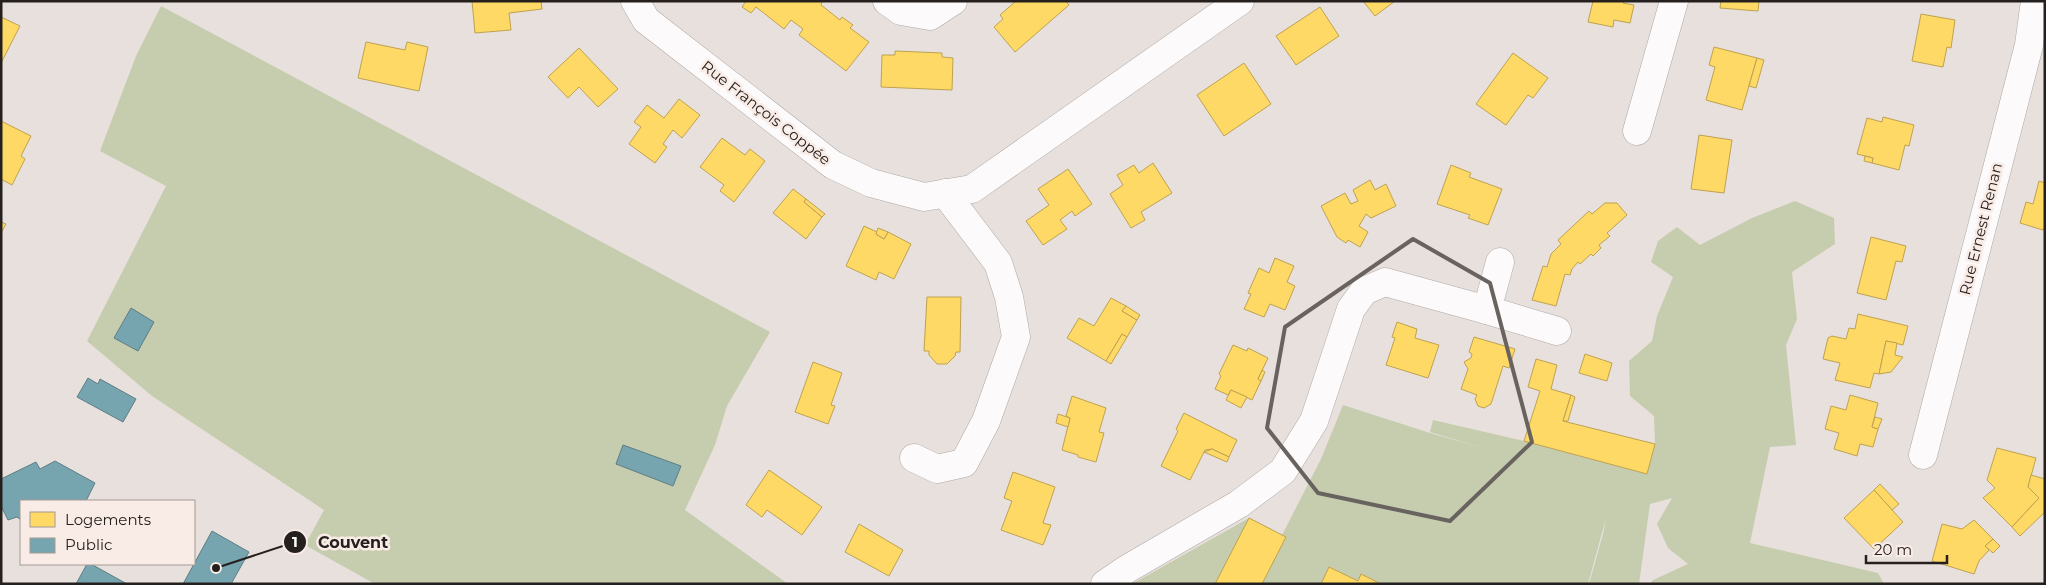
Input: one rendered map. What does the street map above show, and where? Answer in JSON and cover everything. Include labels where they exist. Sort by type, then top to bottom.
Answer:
[{"type":"street","name":"Rue François Coppée","points":[[635,1],[646,20],[833,165],[871,183],[924,197],[972,189],[1240,1]]},
{"type":"street","points":[[888,1],[901,11],[930,16],[953,1]]},
{"type":"street","points":[[1637,131],[1674,1]]},
{"type":"street","name":"Rue Ernest Renan","points":[[1923,455],[2029,45],[2035,1]]},
{"type":"street","points":[[914,458],[937,469],[964,463],[986,421],[1016,337],[1009,297],[998,263],[945,193]]},
{"type":"street","points":[[1486,310],[1500,262]]},
{"type":"street","points":[[1105,584],[1127,569],[1239,504],[1282,471],[1314,420],[1351,309],[1364,291],[1385,282],[1557,331]]},
{"type":"highlighted area","points":[[1413,239],[1490,283],[1532,442],[1450,521],[1318,493],[1267,428],[1285,327]]},
{"type":"green space","points":[[161,6],[770,332],[727,406],[715,445],[685,510],[788,584],[375,584],[305,545],[324,510],[152,396],[87,341],[166,186],[100,151],[136,56]]},
{"type":"green space","points":[[1795,201],[1834,218],[1835,244],[1792,272],[1797,319],[1786,345],[1796,445],[1770,447],[1750,543],[1878,573],[1884,584],[1650,584],[1653,580],[1688,564],[1668,548],[1657,524],[1672,498],[1650,504],[1639,584],[1589,584],[1606,518],[1588,584],[1132,584],[1249,518],[1282,535],[1321,459],[1343,405],[1430,433],[1483,448],[1430,432],[1433,420],[1524,441],[1647,474],[1655,444],[1654,416],[1630,396],[1629,361],[1652,341],[1657,316],[1673,277],[1651,262],[1658,241],[1677,227],[1700,245],[1752,218]]},
{"type":"building: Logements","points":[[472,1],[541,1],[542,9],[509,13],[511,30],[475,33]]},
{"type":"building: Logements","points":[[746,1],[822,1],[821,5],[840,20],[842,17],[853,25],[850,28],[869,42],[846,71],[799,35],[803,29],[791,20],[784,29],[756,7],[751,13],[742,7]]},
{"type":"building: Logements","points":[[1016,1],[1066,1],[1069,5],[1015,52],[994,27],[1003,19],[1000,15]]},
{"type":"building: Logements","points":[[1363,1],[1395,1],[1375,16]]},
{"type":"building: Logements","points":[[1593,1],[1624,1],[1623,3],[1634,5],[1630,23],[1614,20],[1613,27],[1588,22]]},
{"type":"building: Logements","points":[[1721,1],[1759,1],[1758,11],[1720,8]]},
{"type":"building: Logements","points":[[1320,7],[1339,36],[1296,65],[1276,36]]},
{"type":"building: Logements","points":[[1921,14],[1955,20],[1951,48],[1947,47],[1943,67],[1912,61]]},
{"type":"building: Logements","points":[[1,17],[20,26],[1,63]]},
{"type":"building: Logements","points":[[366,42],[405,50],[407,42],[428,47],[419,91],[358,78]]},
{"type":"building: Logements","points":[[1714,47],[1757,58],[1742,110],[1706,100],[1715,67],[1709,65]]},
{"type":"building: Logements","points":[[579,48],[618,89],[598,107],[579,87],[568,98],[548,77]]},
{"type":"building: Logements","points":[[895,51],[942,53],[942,57],[953,58],[952,90],[881,87],[882,55],[895,55]]},
{"type":"building: Logements","points":[[1513,53],[1548,78],[1533,98],[1528,95],[1506,125],[1476,104]]},
{"type":"building: Logements","points":[[1757,58],[1764,60],[1756,88],[1749,86]]},
{"type":"building: Logements","points":[[1244,63],[1271,104],[1224,136],[1197,95]]},
{"type":"building: Logements","points":[[679,99],[700,115],[682,138],[673,130],[663,144],[667,147],[655,163],[629,144],[641,127],[634,122],[647,105],[664,118]]},
{"type":"building: Logements","points":[[1883,117],[1914,125],[1909,146],[1905,145],[1899,170],[1872,163],[1873,158],[1857,154],[1867,118],[1882,122]]},
{"type":"building: Logements","points":[[1,121],[31,136],[21,156],[25,159],[12,185],[1,179]]},
{"type":"building: Logements","points":[[1699,135],[1732,140],[1724,193],[1691,189]]},
{"type":"building: Logements","points":[[722,138],[745,155],[750,149],[765,161],[734,202],[720,191],[724,185],[700,167]]},
{"type":"building: Logements","points":[[1865,156],[1873,158],[1872,163],[1864,161]]},
{"type":"building: Logements","points":[[1153,163],[1172,193],[1141,212],[1145,220],[1131,228],[1110,194],[1123,185],[1117,175],[1134,165],[1139,173]]},
{"type":"building: Logements","points":[[1451,165],[1471,173],[1469,177],[1502,189],[1488,225],[1468,218],[1470,215],[1437,204]]},
{"type":"building: Logements","points":[[1068,169],[1092,204],[1075,216],[1072,211],[1060,220],[1067,229],[1043,245],[1026,221],[1049,205],[1038,189]]},
{"type":"building: Logements","points":[[1370,180],[1375,190],[1386,184],[1396,206],[1371,218],[1366,214],[1359,226],[1368,232],[1360,247],[1348,240],[1346,243],[1337,237],[1321,206],[1345,193],[1351,204],[1358,201],[1353,190]]},
{"type":"building: Logements","points":[[2039,181],[2045,183],[2045,226],[2043,230],[2020,223],[2026,202],[2033,204]]},
{"type":"building: Logements","points":[[793,189],[806,199],[804,202],[822,217],[806,239],[773,213]]},
{"type":"building: Logements","points":[[806,199],[825,214],[822,217],[804,202]]},
{"type":"building: Logements","points":[[1605,203],[1617,203],[1627,215],[1607,233],[1610,236],[1599,245],[1601,248],[1593,256],[1591,254],[1580,264],[1578,262],[1570,275],[1565,274],[1556,306],[1532,300],[1543,266],[1547,267],[1551,254],[1561,244],[1558,240],[1589,211],[1592,214]]},
{"type":"building: Logements","points":[[1,222],[6,224],[1,233]]},
{"type":"building: Logements","points":[[864,226],[877,232],[876,234],[884,239],[888,232],[911,244],[894,279],[879,272],[876,280],[846,266]]},
{"type":"building: Logements","points":[[878,228],[888,232],[884,239],[876,234]]},
{"type":"building: Logements","points":[[1871,237],[1906,246],[1902,262],[1896,261],[1886,300],[1857,293]]},
{"type":"building: Logements","points":[[1275,258],[1294,266],[1287,282],[1295,286],[1285,310],[1270,304],[1264,317],[1244,309],[1251,294],[1248,293],[1259,268],[1269,273]]},
{"type":"building: Logements","points":[[927,297],[961,297],[960,352],[956,352],[955,356],[947,364],[937,364],[929,355],[929,351],[924,351]]},
{"type":"building: Logements","points":[[1111,298],[1126,306],[1122,311],[1137,320],[1127,337],[1122,334],[1106,361],[1067,338],[1079,318],[1094,326]]},
{"type":"building: Logements","points":[[1126,306],[1140,315],[1137,320],[1122,311]]},
{"type":"building: Logements","points":[[1858,314],[1908,326],[1903,345],[1886,341],[1879,374],[1874,373],[1870,388],[1835,380],[1840,363],[1823,359],[1828,338],[1832,336],[1846,339],[1849,328],[1855,329]]},
{"type":"building: Logements","points":[[1397,322],[1417,329],[1415,338],[1439,345],[1428,378],[1386,365],[1395,338],[1392,337]]},
{"type":"building: Logements","points":[[1122,334],[1127,337],[1111,364],[1106,361]]},
{"type":"building: Logements","points":[[1474,337],[1515,349],[1509,368],[1503,366],[1491,404],[1484,408],[1478,406],[1475,399],[1477,395],[1461,389],[1468,369],[1464,362],[1471,358],[1472,354],[1469,352]]},
{"type":"building: Logements","points":[[1886,341],[1897,343],[1895,355],[1903,357],[1891,372],[1879,374]]},
{"type":"building: Logements","points":[[1233,345],[1247,351],[1248,348],[1268,358],[1258,379],[1261,381],[1252,400],[1231,390],[1228,395],[1215,389],[1221,376],[1219,374]]},
{"type":"building: Logements","points":[[1585,354],[1612,363],[1607,381],[1579,373]]},
{"type":"building: Logements","points":[[1536,359],[1557,365],[1551,389],[1571,395],[1563,421],[1655,444],[1647,474],[1524,441],[1540,391],[1528,387]]},
{"type":"building: Logements","points":[[813,362],[842,373],[831,405],[835,406],[828,424],[795,412]]},
{"type":"building: Logements","points":[[1262,370],[1265,372],[1261,381],[1258,379]]},
{"type":"building: Logements","points":[[1231,390],[1247,397],[1241,408],[1226,400]]},
{"type":"building: Logements","points":[[1571,395],[1575,397],[1568,421],[1563,421]]},
{"type":"building: Logements","points":[[1850,395],[1878,403],[1872,427],[1878,429],[1873,447],[1860,444],[1857,456],[1834,449],[1839,433],[1825,429],[1831,406],[1846,410]]},
{"type":"building: Logements","points":[[1072,396],[1106,408],[1099,432],[1104,433],[1096,462],[1062,450],[1070,418],[1066,416]]},
{"type":"building: Logements","points":[[1184,413],[1237,440],[1229,457],[1212,449],[1205,450],[1190,480],[1161,466],[1178,431],[1176,429]]},
{"type":"building: Logements","points":[[1058,414],[1070,418],[1068,427],[1056,423]]},
{"type":"building: Logements","points":[[1875,417],[1882,419],[1878,429],[1872,427]]},
{"type":"building: Logements","points":[[1997,448],[2036,458],[2028,487],[2039,498],[2012,527],[1983,498],[1995,488],[1987,480]]},
{"type":"building: Logements","points":[[1212,449],[1229,457],[1227,462],[1204,452]]},
{"type":"building: Logements","points":[[769,470],[822,507],[802,535],[767,510],[762,517],[746,505]]},
{"type":"building: Logements","points":[[1013,472],[1055,487],[1043,523],[1051,525],[1043,545],[1001,530],[1012,501],[1004,498]]},
{"type":"building: Logements","points":[[2031,475],[2045,479],[2045,512],[2020,536],[2012,527],[2039,498],[2028,487]]},
{"type":"building: Logements","points":[[1880,484],[1899,504],[1892,510],[1874,490]]},
{"type":"building: Logements","points":[[1874,490],[1903,522],[1874,549],[1844,518]]},
{"type":"building: Logements","points":[[1249,518],[1286,537],[1262,584],[1215,584]]},
{"type":"building: Logements","points":[[1974,520],[1993,539],[1985,546],[1989,550],[1979,561],[1974,574],[1932,561],[1942,524],[1962,529]]},
{"type":"building: Logements","points":[[859,524],[903,550],[889,576],[845,552]]},
{"type":"building: Logements","points":[[1993,539],[2000,546],[1993,553],[1985,546]]},
{"type":"building: Logements","points":[[1329,567],[1358,581],[1361,574],[1381,584],[1321,584]]},
{"type":"building: Public","points":[[131,308],[154,322],[138,351],[114,338]]},
{"type":"building: Public","points":[[88,378],[98,384],[100,379],[136,399],[123,422],[77,397]]},
{"type":"building: Public","points":[[623,445],[681,466],[673,486],[616,464]]},
{"type":"building: Public","points":[[55,461],[95,483],[86,500],[20,500],[20,519],[17,517],[8,520],[1,506],[1,479],[36,462],[40,469]]},
{"type":"building: Public","points":[[212,531],[249,552],[231,584],[183,584]]},
{"type":"building: Public","points":[[86,565],[93,565],[127,584],[76,584]]},
{"type":"place","name":"Couvent","points":[[216,568]]}]
